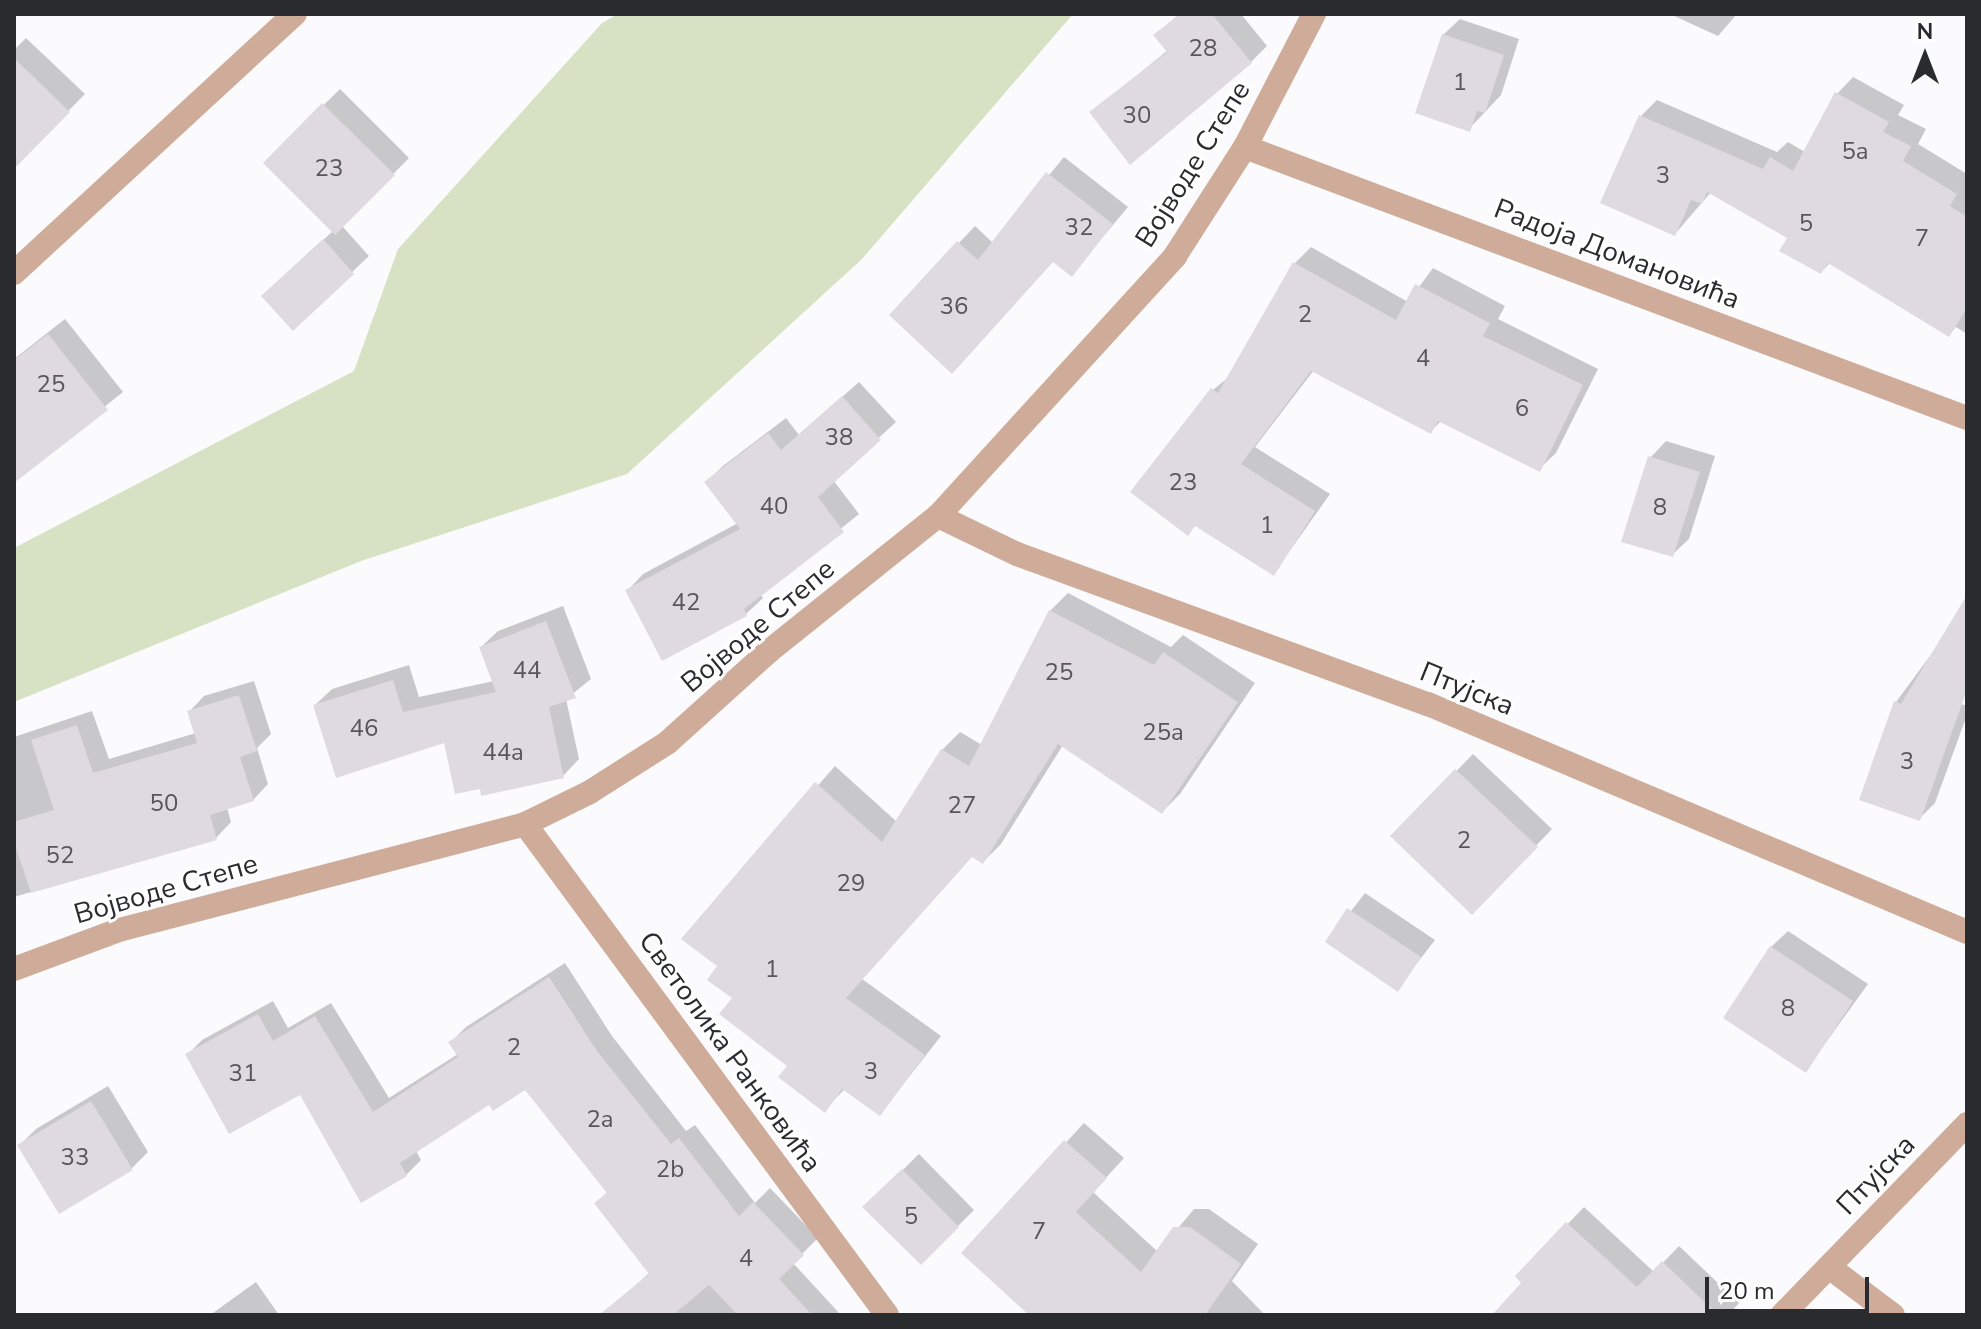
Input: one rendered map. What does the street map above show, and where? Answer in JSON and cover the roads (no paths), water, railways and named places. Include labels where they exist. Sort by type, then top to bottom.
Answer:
[{"type":"street","points":[[14,273],[295,14]]},
{"type":"street","name":"Војводе Степе","points":[[14,969],[119,930],[525,824],[590,792],[667,743],[768,652],[938,516],[1175,256],[1245,147],[1314,14]]},
{"type":"street","name":"Радоја Домановића","points":[[1245,147],[1967,418]]},
{"type":"street","name":"Птујска","points":[[938,516],[1017,554],[1428,704],[1967,932]]},
{"type":"street","name":"Светолика Ранковића","points":[[525,824],[887,1315]]},
{"type":"street","name":"Птујска","points":[[1782,1315],[1967,1124]]},
{"type":"street","points":[[1829,1267],[1893,1315]]}]
